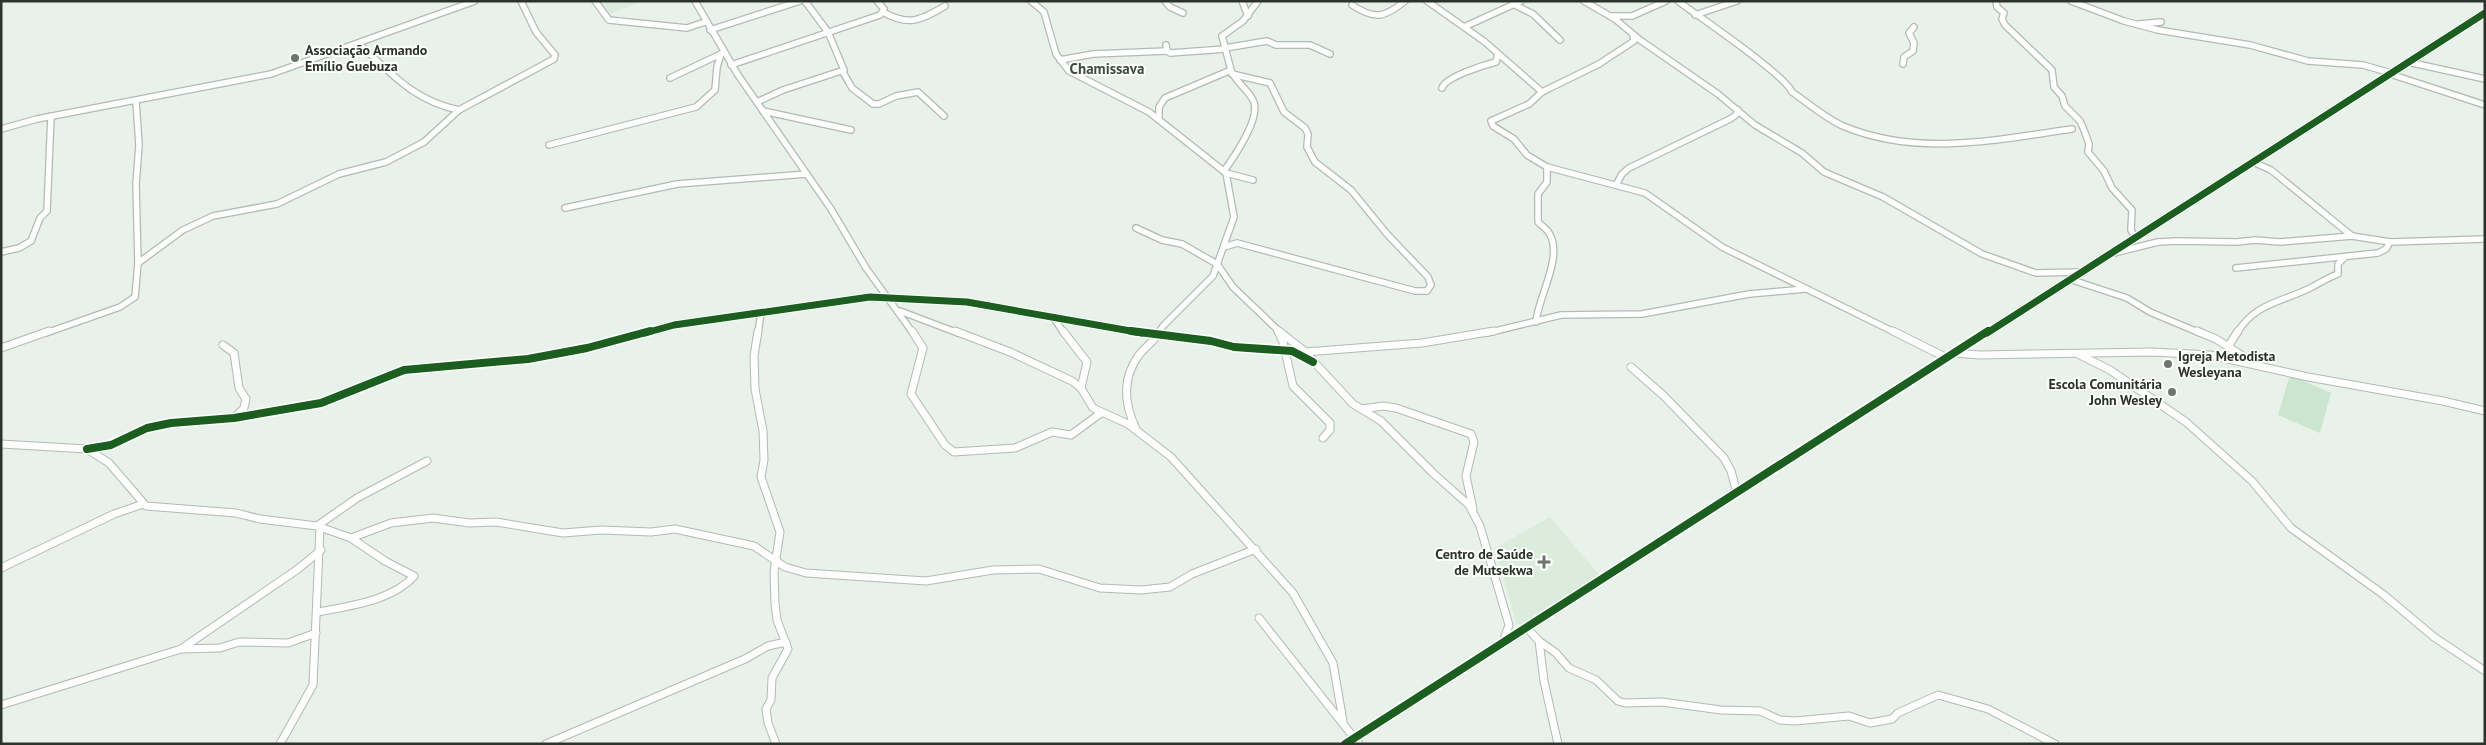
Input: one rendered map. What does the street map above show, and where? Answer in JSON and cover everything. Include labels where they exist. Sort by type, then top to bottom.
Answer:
[{"type":"street","points":[[1,129],[51,116],[271,74],[475,1]]},
{"type":"street","points":[[138,263],[183,230],[213,216],[270,206],[339,174],[386,162],[424,142],[459,110],[556,57],[536,32],[520,1]]},
{"type":"street","points":[[595,1],[609,20],[687,28],[705,22]]},
{"type":"street","points":[[695,1],[723,53],[807,174],[866,268],[897,309],[922,348],[911,394],[950,450],[958,452],[1004,450],[1027,444],[1046,433],[1071,435],[1101,413]]},
{"type":"street","points":[[710,30],[800,1]]},
{"type":"street","points":[[805,1],[828,32],[843,64],[843,72],[852,88],[873,104],[879,104],[896,96],[918,92],[944,116]]},
{"type":"street","points":[[877,1],[884,9],[883,12]]},
{"type":"street","points":[[1031,1],[1044,12],[1050,39],[1060,60],[1072,74],[1136,104],[1225,172],[1253,180]]},
{"type":"street","points":[[1166,1],[1170,7],[1183,13]]},
{"type":"street","points":[[1242,1],[1248,16]]},
{"type":"street","points":[[1136,430],[1128,413],[1126,386],[1128,373],[1140,354],[1158,335],[1163,326],[1209,282],[1234,217],[1225,172],[1246,139],[1255,105],[1252,98],[1232,72],[1223,35],[1248,16],[1258,1]]},
{"type":"street","points":[[1352,5],[1361,12],[1378,17],[1391,12],[1405,1]]},
{"type":"street","points":[[1427,1],[1464,27],[1542,92]]},
{"type":"street","points":[[1464,27],[1521,1]]},
{"type":"street","points":[[1584,1],[1610,16],[1633,35],[1683,68],[1755,125],[1802,153],[1824,172],[1883,198],[1976,251],[2036,273],[2079,276],[2127,298],[2150,312],[2216,339],[2254,364]]},
{"type":"street","points":[[1610,16],[1632,16],[1666,1]]},
{"type":"street","points":[[1678,1],[1768,68],[1789,85],[1792,92],[1810,105],[1841,125],[1869,135],[1927,145],[1964,144],[2072,129]]},
{"type":"street","points":[[1695,15],[1737,1]]},
{"type":"street","points":[[1996,1],[2004,13],[2002,19],[2005,25],[2052,70],[2054,87],[2062,96],[2064,106],[2080,122],[2084,130],[2089,144],[2088,152],[2104,170],[2112,188],[2132,210],[2131,230],[2135,237]]},
{"type":"street","points":[[2071,1],[2135,24],[2158,30],[2250,45],[2303,60],[2362,65],[2485,106]]},
{"type":"street","points":[[1513,4],[1530,13],[1560,40]]},
{"type":"street","points":[[732,65],[883,12],[901,22],[910,22],[945,6]]},
{"type":"street","points":[[1345,744],[1357,740],[1503,642],[2070,279],[2079,276],[2110,253],[2485,13]]},
{"type":"street","points":[[2135,24],[2162,24]]},
{"type":"street","points":[[1903,64],[1904,57],[1913,51],[1914,43],[1909,32],[1914,27]]},
{"type":"street","points":[[1633,35],[1634,41],[1599,64],[1542,92],[1530,104],[1491,121],[1493,126],[1514,139],[1527,155],[1547,167],[1616,185],[1654,198],[1722,247],[1947,358]]},
{"type":"street","points":[[1060,60],[1094,54],[1166,48],[1186,53],[1225,49],[1268,41],[1276,45],[1310,45],[1330,54]]},
{"type":"street","points":[[359,44],[401,85],[419,98],[432,104],[459,110]]},
{"type":"street","points":[[670,78],[723,53]]},
{"type":"street","points":[[549,145],[696,107],[715,90],[717,67],[723,53]]},
{"type":"street","points":[[1442,88],[1443,84],[1450,78],[1470,72],[1478,66],[1496,62],[1498,54]]},
{"type":"street","points":[[2408,62],[2485,79]]},
{"type":"street","points":[[757,102],[783,90],[843,72]]},
{"type":"street","points":[[1158,120],[1159,107],[1165,98],[1232,72],[1268,82],[1284,112],[1305,128],[1308,134],[1307,147],[1314,162],[1351,190],[1387,234],[1428,277],[1431,285],[1427,291],[1415,291],[1237,243],[1224,247]]},
{"type":"street","points":[[1,348],[127,304],[135,297],[138,263],[136,184],[139,145],[136,101]]},
{"type":"street","points":[[1616,185],[1622,174],[1629,168],[1730,119],[1736,115],[1738,110]]},
{"type":"street","points":[[763,111],[851,130]]},
{"type":"street","points":[[1,252],[30,243],[35,237],[39,220],[48,211],[51,116]]},
{"type":"street","points":[[2253,162],[2268,168],[2352,236]]},
{"type":"street","points":[[1536,322],[1537,310],[1555,254],[1550,234],[1536,218],[1539,210],[1538,194],[1548,182],[1547,167]]},
{"type":"street","points":[[565,208],[677,184],[807,174]]},
{"type":"street","points":[[1136,228],[1162,240],[1182,244],[1217,264],[1232,287],[1276,329],[1305,352],[1353,404],[1382,421],[1434,474],[1473,509]]},
{"type":"street","points":[[2110,253],[2158,242],[2177,241],[2237,242],[2255,240],[2280,242],[2352,236],[2368,237],[2390,242],[2485,239]]},
{"type":"street","points":[[2236,268],[2378,253],[2386,249],[2390,242]]},
{"type":"street","points":[[2228,347],[2243,323],[2250,316],[2264,309],[2272,302],[2312,288],[2321,280],[2335,276],[2338,274],[2338,264],[2345,257]]},
{"type":"street","points":[[2054,274],[2070,279]]},
{"type":"street","points":[[1305,352],[1422,343],[1503,330],[1575,314],[1642,314],[1688,308],[1749,294],[1805,289]]},
{"type":"street","points":[[87,450],[111,445],[131,434],[155,426],[234,418],[321,403],[404,370],[454,364],[528,359],[587,348],[674,326],[870,297],[967,302],[1158,335],[1211,341],[1234,347],[1285,350],[1301,354],[1313,362]]},
{"type":"street","points":[[897,309],[1010,352],[1081,388],[1093,408],[1121,420],[1171,457],[1293,592],[1333,663],[1343,721]]},
{"type":"street","points":[[761,313],[755,339],[755,389],[763,431],[764,460],[761,479],[780,532],[774,588],[777,620],[786,642],[787,651],[772,678],[770,700],[766,714],[776,744]]},
{"type":"street","points":[[1053,317],[1087,360],[1081,388]]},
{"type":"street","points":[[1276,329],[1285,350],[1293,386],[1330,423],[1330,430],[1323,438]]},
{"type":"street","points":[[223,345],[234,353],[239,388],[246,399],[244,408],[234,418]]},
{"type":"street","points":[[1955,353],[1979,355],[2181,353],[2210,355],[2308,377],[2443,401],[2485,411]]},
{"type":"street","points":[[2077,354],[2110,370],[2186,422],[2222,457],[2252,481],[2275,506],[2291,528],[2355,573],[2434,637],[2485,670]]},
{"type":"street","points":[[1631,367],[1670,402],[1724,458],[1731,471],[1737,492]]},
{"type":"street","points":[[1362,409],[1383,406],[1396,408],[1471,434],[1474,442],[1466,476],[1473,509],[1510,625],[1516,630],[1524,629],[1556,653],[1570,668],[1596,680],[1618,701],[1625,703],[1662,702],[1721,710],[1760,711],[1780,720],[1821,720],[1849,716],[1870,723],[1892,719],[1898,713],[1938,695],[1988,709],[2055,744]]},
{"type":"street","points":[[1,444],[64,446],[87,450],[109,463],[137,494],[143,504]]},
{"type":"street","points":[[319,526],[362,494],[398,478],[427,461]]},
{"type":"street","points":[[1,568],[114,514],[143,504],[236,512],[260,519],[319,526],[351,538],[385,561],[411,573],[413,578],[398,588],[365,602],[318,612]]},
{"type":"street","points":[[351,538],[390,523],[434,518],[469,523],[496,522],[563,533],[601,530],[651,532],[675,529],[754,546],[776,561],[806,573],[851,575],[887,580],[933,581],[987,570],[1039,569],[1100,588],[1141,590],[1170,587],[1194,573],[1256,549]]},
{"type":"street","points":[[280,744],[313,685],[321,550],[319,526]]},
{"type":"street","points":[[180,649],[298,569],[321,550]]},
{"type":"street","points":[[1259,618],[1357,740]]},
{"type":"street","points":[[1503,642],[1510,625]]},
{"type":"street","points":[[1,705],[64,688],[132,663],[180,649],[220,648],[239,642],[288,644],[316,633]]},
{"type":"street","points":[[1539,641],[1544,681],[1558,744]]},
{"type":"street","points":[[546,744],[745,659],[768,646],[786,642]]},
{"type":"shaded area","points":[[597,1],[644,1],[607,15]]},
{"type":"shaded area","points":[[2290,375],[2331,393],[2320,433],[2278,415]]},
{"type":"shaded area","name":"Centro de Saúde de Mutsekwa","points":[[1550,517],[1600,576],[1517,626],[1495,548]]},
{"type":"cycle path","points":[[1345,744],[2485,13]]},
{"type":"cycle path","points":[[87,449],[111,445],[147,428],[171,423],[234,418],[321,403],[404,370],[454,364],[528,359],[587,348],[674,325],[870,297],[967,302],[1120,330],[1211,341],[1234,347],[1292,351],[1313,362]]},
{"type":"place","name":"Associação Armando Emílio Guebuza","points":[[295,58]]},
{"type":"place","name":"Igreja Metodista Wesleyana","points":[[2168,364]]},
{"type":"place","name":"Escola Comunitária John Wesley","points":[[2172,392]]},
{"type":"place","name":"Centro de Saúde de Mutsekwa","points":[[1544,562]]},
{"type":"district","name":"Chamissava","points":[[1107,68]]}]
